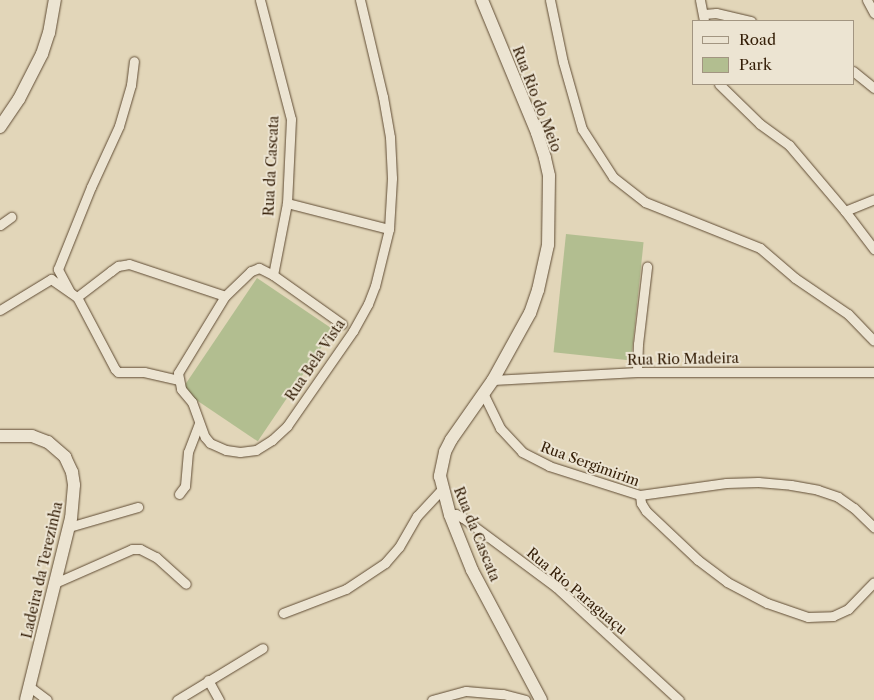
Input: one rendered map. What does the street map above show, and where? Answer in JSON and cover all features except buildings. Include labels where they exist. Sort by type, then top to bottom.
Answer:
[{"type":"main road","points":[[0,127],[19,99],[42,54],[49,33],[55,0]]},
{"type":"main road","name":"Rua Rio do Meio","points":[[482,0],[537,132],[549,176],[550,199],[548,245],[538,290],[530,313],[493,380]]},
{"type":"main road","name":"Rua da Cascata","points":[[493,380],[460,424],[445,452],[440,476],[450,515],[472,570],[541,700]]},
{"type":"main road","name":"Ladeira da Terezinha","points":[[0,436],[32,436],[48,442],[57,449],[65,457],[72,472],[75,496],[28,694]]},
{"type":"street","name":"Rua da Cascata","points":[[260,0],[291,118],[287,203],[273,275]]},
{"type":"street","name":"Rua Bela Vista","points":[[178,380],[181,389],[192,402],[199,423],[210,443],[226,450],[240,452],[256,450],[272,440],[287,426],[353,331],[368,304],[375,286],[389,229],[392,178],[390,137],[383,96],[360,0]]},
{"type":"street","points":[[550,0],[562,56],[582,129],[613,177],[646,202],[760,248],[795,278],[848,314],[874,341]]},
{"type":"street","points":[[700,0],[704,18],[729,15],[747,20]]},
{"type":"street","points":[[867,0],[874,12]]},
{"type":"street","points":[[134,61],[131,85],[120,126],[91,187],[58,269],[74,294],[115,369],[118,372],[144,372],[178,380],[181,364],[225,296],[255,268],[273,275],[342,324]]},
{"type":"street","points":[[854,72],[874,88]]},
{"type":"street","points":[[720,85],[760,124],[789,145],[845,211],[874,249]]},
{"type":"street","points":[[845,211],[874,199]]},
{"type":"street","points":[[287,203],[389,229]]},
{"type":"street","points":[[0,225],[11,217]]},
{"type":"street","points":[[74,294],[118,266],[130,264],[225,296]]},
{"type":"street","points":[[637,372],[638,344],[648,267]]},
{"type":"street","points":[[0,310],[38,289],[51,279],[74,294]]},
{"type":"street","name":"Rua Rio Madeira","points":[[493,380],[637,372],[874,372]]},
{"type":"street","name":"Rua Sergimirim","points":[[484,393],[500,428],[522,452],[549,466],[640,494],[641,503],[646,511],[698,560],[727,582],[767,603],[808,617],[833,616],[848,609],[874,582]]},
{"type":"street","points":[[179,494],[185,486],[188,452],[199,423]]},
{"type":"street","points":[[640,494],[758,482],[791,485],[818,490],[838,498],[854,508],[874,527]]},
{"type":"street","points":[[283,613],[346,589],[385,563],[399,547],[417,516],[442,489]]},
{"type":"street","points":[[69,527],[138,507]]},
{"type":"street","name":"Rua Rio Paraguaçu","points":[[450,515],[456,514],[463,518],[556,587],[679,700]]},
{"type":"street","points":[[55,583],[132,549],[140,549],[156,557],[186,584]]},
{"type":"street","points":[[177,700],[264,648]]},
{"type":"street","points":[[208,680],[219,700]]},
{"type":"street","points":[[432,700],[466,691],[484,691],[524,700]]},
{"type":"street","points":[[28,694],[47,700]]},
{"type":"green space","points":[[566,234],[644,242],[631,361],[554,352]]},
{"type":"green space","points":[[257,278],[333,329],[258,441],[182,390]]}]
